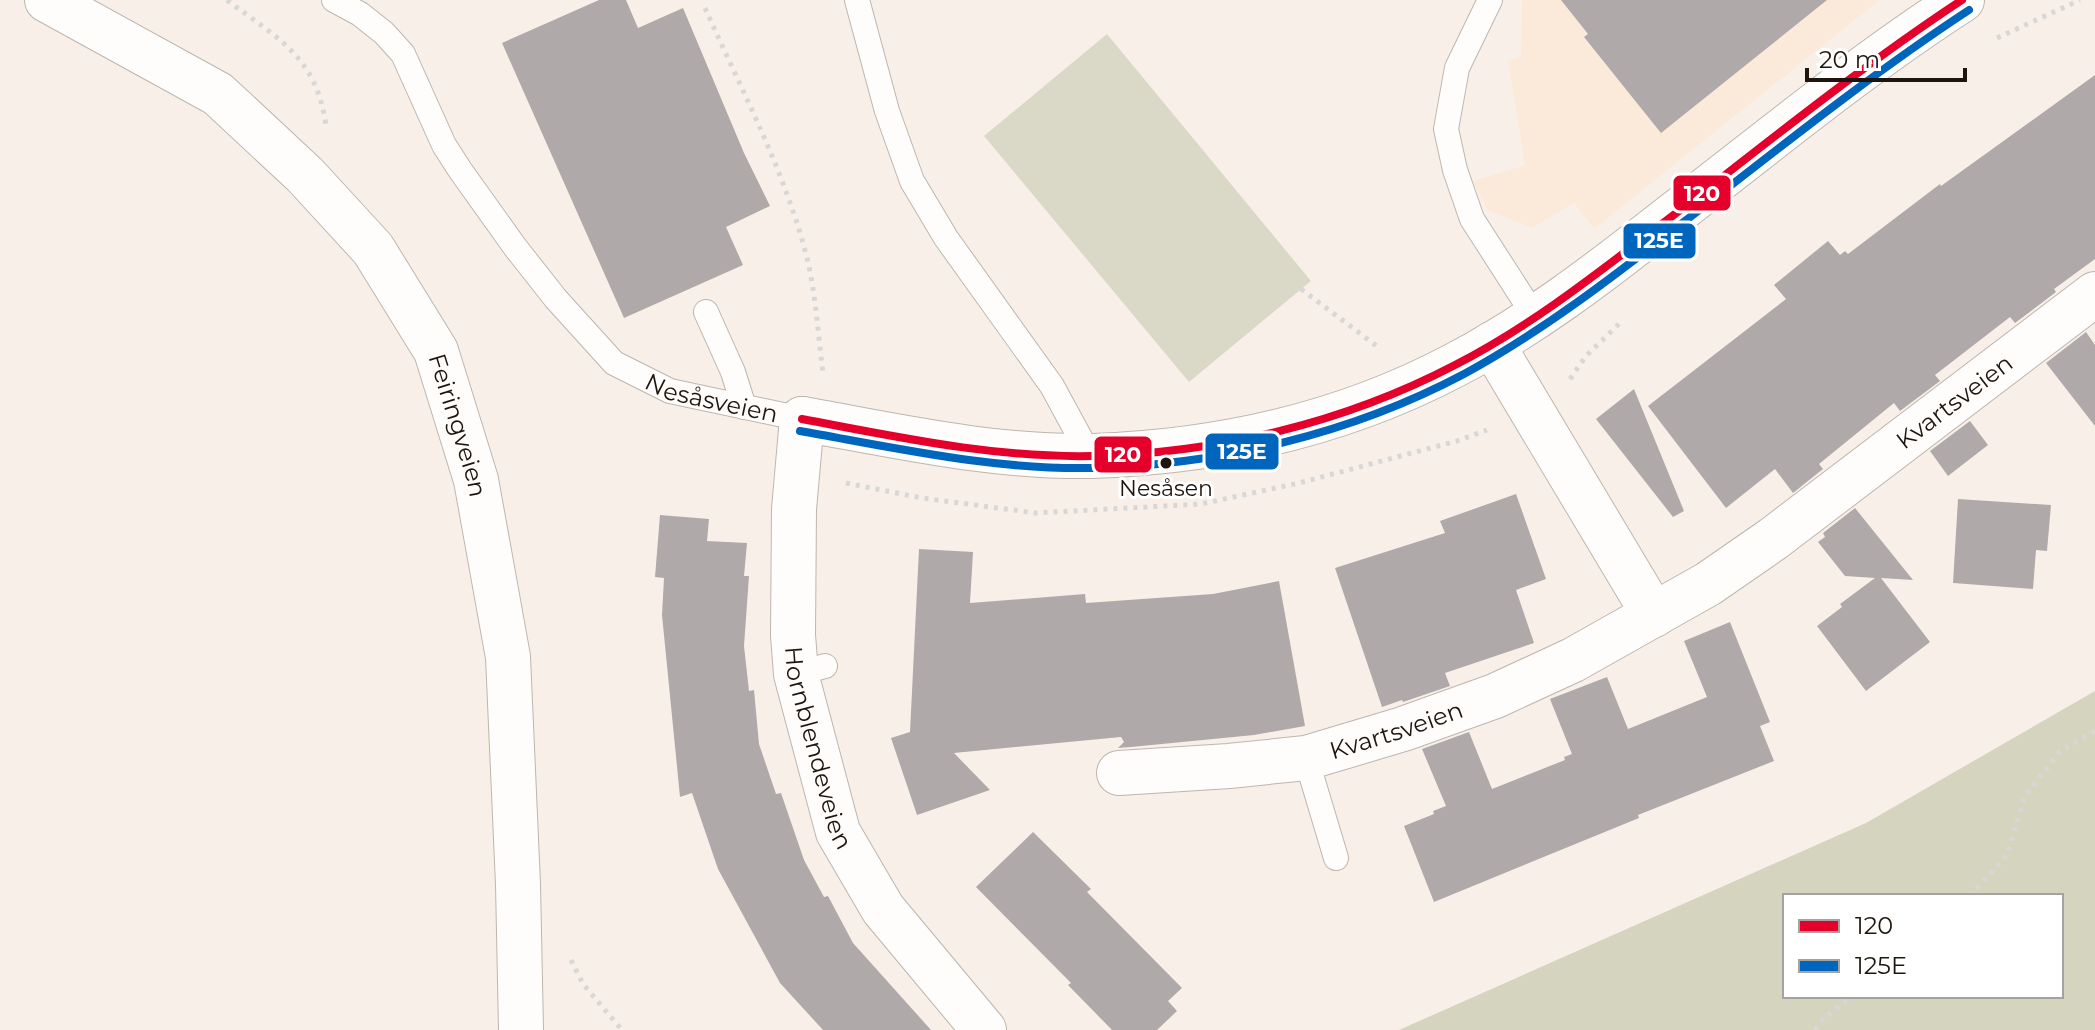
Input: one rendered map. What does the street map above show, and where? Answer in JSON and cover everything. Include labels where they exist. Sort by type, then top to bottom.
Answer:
[{"type":"street","name":"Feiringveien","points":[[47,0],[218,94],[305,175],[373,249],[436,351],[476,480],[508,657],[521,1030]]},
{"type":"street","name":"Nesåsveien","points":[[815,422],[995,451],[1090,456],[1238,441],[1331,417],[1423,381],[1535,317],[1875,60],[1962,0]]},
{"type":"street","name":"Kvartsveien","points":[[1119,773],[1306,758],[1403,729],[1495,696],[1573,660],[1708,584],[1773,539],[2095,294]]},
{"type":"street","points":[[1492,344],[1654,615]]},
{"type":"street","name":"Hornblendeveien","points":[[815,422],[794,509],[793,635],[810,670],[838,832],[883,909],[984,1030]]},
{"type":"lane","name":"Nesåsveien","points":[[334,0],[360,14],[384,33],[403,54],[444,145],[460,170],[556,299],[614,363],[670,391],[815,422]]},
{"type":"lane","points":[[857,0],[887,111],[912,181],[946,238],[1052,386],[1090,456]]},
{"type":"lane","points":[[1490,0],[1457,68],[1446,129],[1455,170],[1472,219],[1535,317]]},
{"type":"lane","points":[[706,312],[733,372],[744,407]]},
{"type":"lane","points":[[1306,758],[1336,858]]},
{"type":"path","points":[[227,0],[294,51],[313,77],[324,107],[329,141],[305,175]]},
{"type":"path","points":[[705,8],[785,189],[796,222],[812,285],[815,422]]},
{"type":"path","points":[[1301,289],[1423,381]]},
{"type":"path","points":[[1972,894],[2007,855],[2025,796],[2060,751],[2095,731]]},
{"type":"path","points":[[1815,1030],[1823,1019],[1849,998]]},
{"type":"shaded area","points":[[1522,0],[1880,0],[1594,229],[1574,203],[1532,228],[1488,210],[1473,181],[1525,165],[1508,61],[1521,56]]},
{"type":"green space","points":[[1107,34],[1311,281],[1189,382],[984,136]]},
{"type":"green space","points":[[2095,691],[2095,1030],[1399,1030],[1866,823]]},
{"type":"building","points":[[599,0],[626,0],[638,28],[683,8],[744,153],[770,206],[726,227],[743,265],[624,318],[502,43]]},
{"type":"building","points":[[1561,0],[1827,0],[1661,133],[1584,37],[1588,34]]},
{"type":"building","points":[[2095,75],[2095,259],[2015,323],[2010,317],[1935,375],[1940,381],[1900,411],[1894,403],[1819,464],[1823,469],[1793,493],[1775,469],[1726,508],[1648,406],[1786,299],[1774,285],[1828,241],[1840,255],[1845,251],[1848,254],[1940,184]]},
{"type":"building","points":[[2086,332],[2095,345],[2095,426],[2046,363]]},
{"type":"building","points":[[1634,389],[1684,511],[1673,517],[1596,419]]},
{"type":"building","points":[[1970,421],[1988,445],[1948,476],[1930,451]]},
{"type":"building","points":[[1516,494],[1546,579],[1516,590],[1534,643],[1445,673],[1450,686],[1382,707],[1335,568],[1445,533],[1440,521]]},
{"type":"building","points":[[1958,499],[2051,505],[2047,551],[2036,550],[2033,589],[1953,583]]},
{"type":"building","points":[[1855,508],[1913,580],[1881,578],[1930,642],[1866,691],[1817,626],[1875,578],[1845,576],[1818,542],[1825,537],[1823,533]]},
{"type":"building","points":[[660,515],[709,519],[707,541],[747,543],[744,576],[749,576],[744,646],[749,691],[754,690],[759,744],[776,794],[781,793],[804,860],[853,943],[931,1030],[823,1030],[780,983],[718,869],[692,793],[680,797],[662,615],[664,578],[655,577]]},
{"type":"building","points":[[919,549],[973,552],[970,603],[1085,594],[1086,603],[1213,594],[1279,581],[1305,726],[1254,735],[1118,748],[1124,742],[1121,737],[954,753],[990,790],[917,815],[891,738],[910,732]]},
{"type":"building","points":[[1730,622],[1770,722],[1760,726],[1774,761],[1434,902],[1404,826],[1446,806],[1422,749],[1469,732],[1492,789],[1565,760],[1564,757],[1572,754],[1550,699],[1607,677],[1628,729],[1707,697],[1684,641]]},
{"type":"building","points":[[1033,832],[1091,889],[1087,892],[1182,988],[1168,1001],[1177,1011],[1157,1030],[1112,1030],[1068,985],[1071,983],[976,887]]},
{"type":"transit line","name":"120","points":[[802,419],[982,450],[1092,456],[1139,454],[1233,441],[1279,431],[1369,403],[1455,365],[1541,313],[1622,255],[1852,77],[1962,0]]},
{"type":"transit line","name":"125E","points":[[800,431],[982,462],[1092,468],[1140,466],[1236,453],[1376,414],[1464,374],[1578,302],[1860,86],[1969,10]]},
{"type":"place","name":"Nesåsen","points":[[1166,463]]}]
